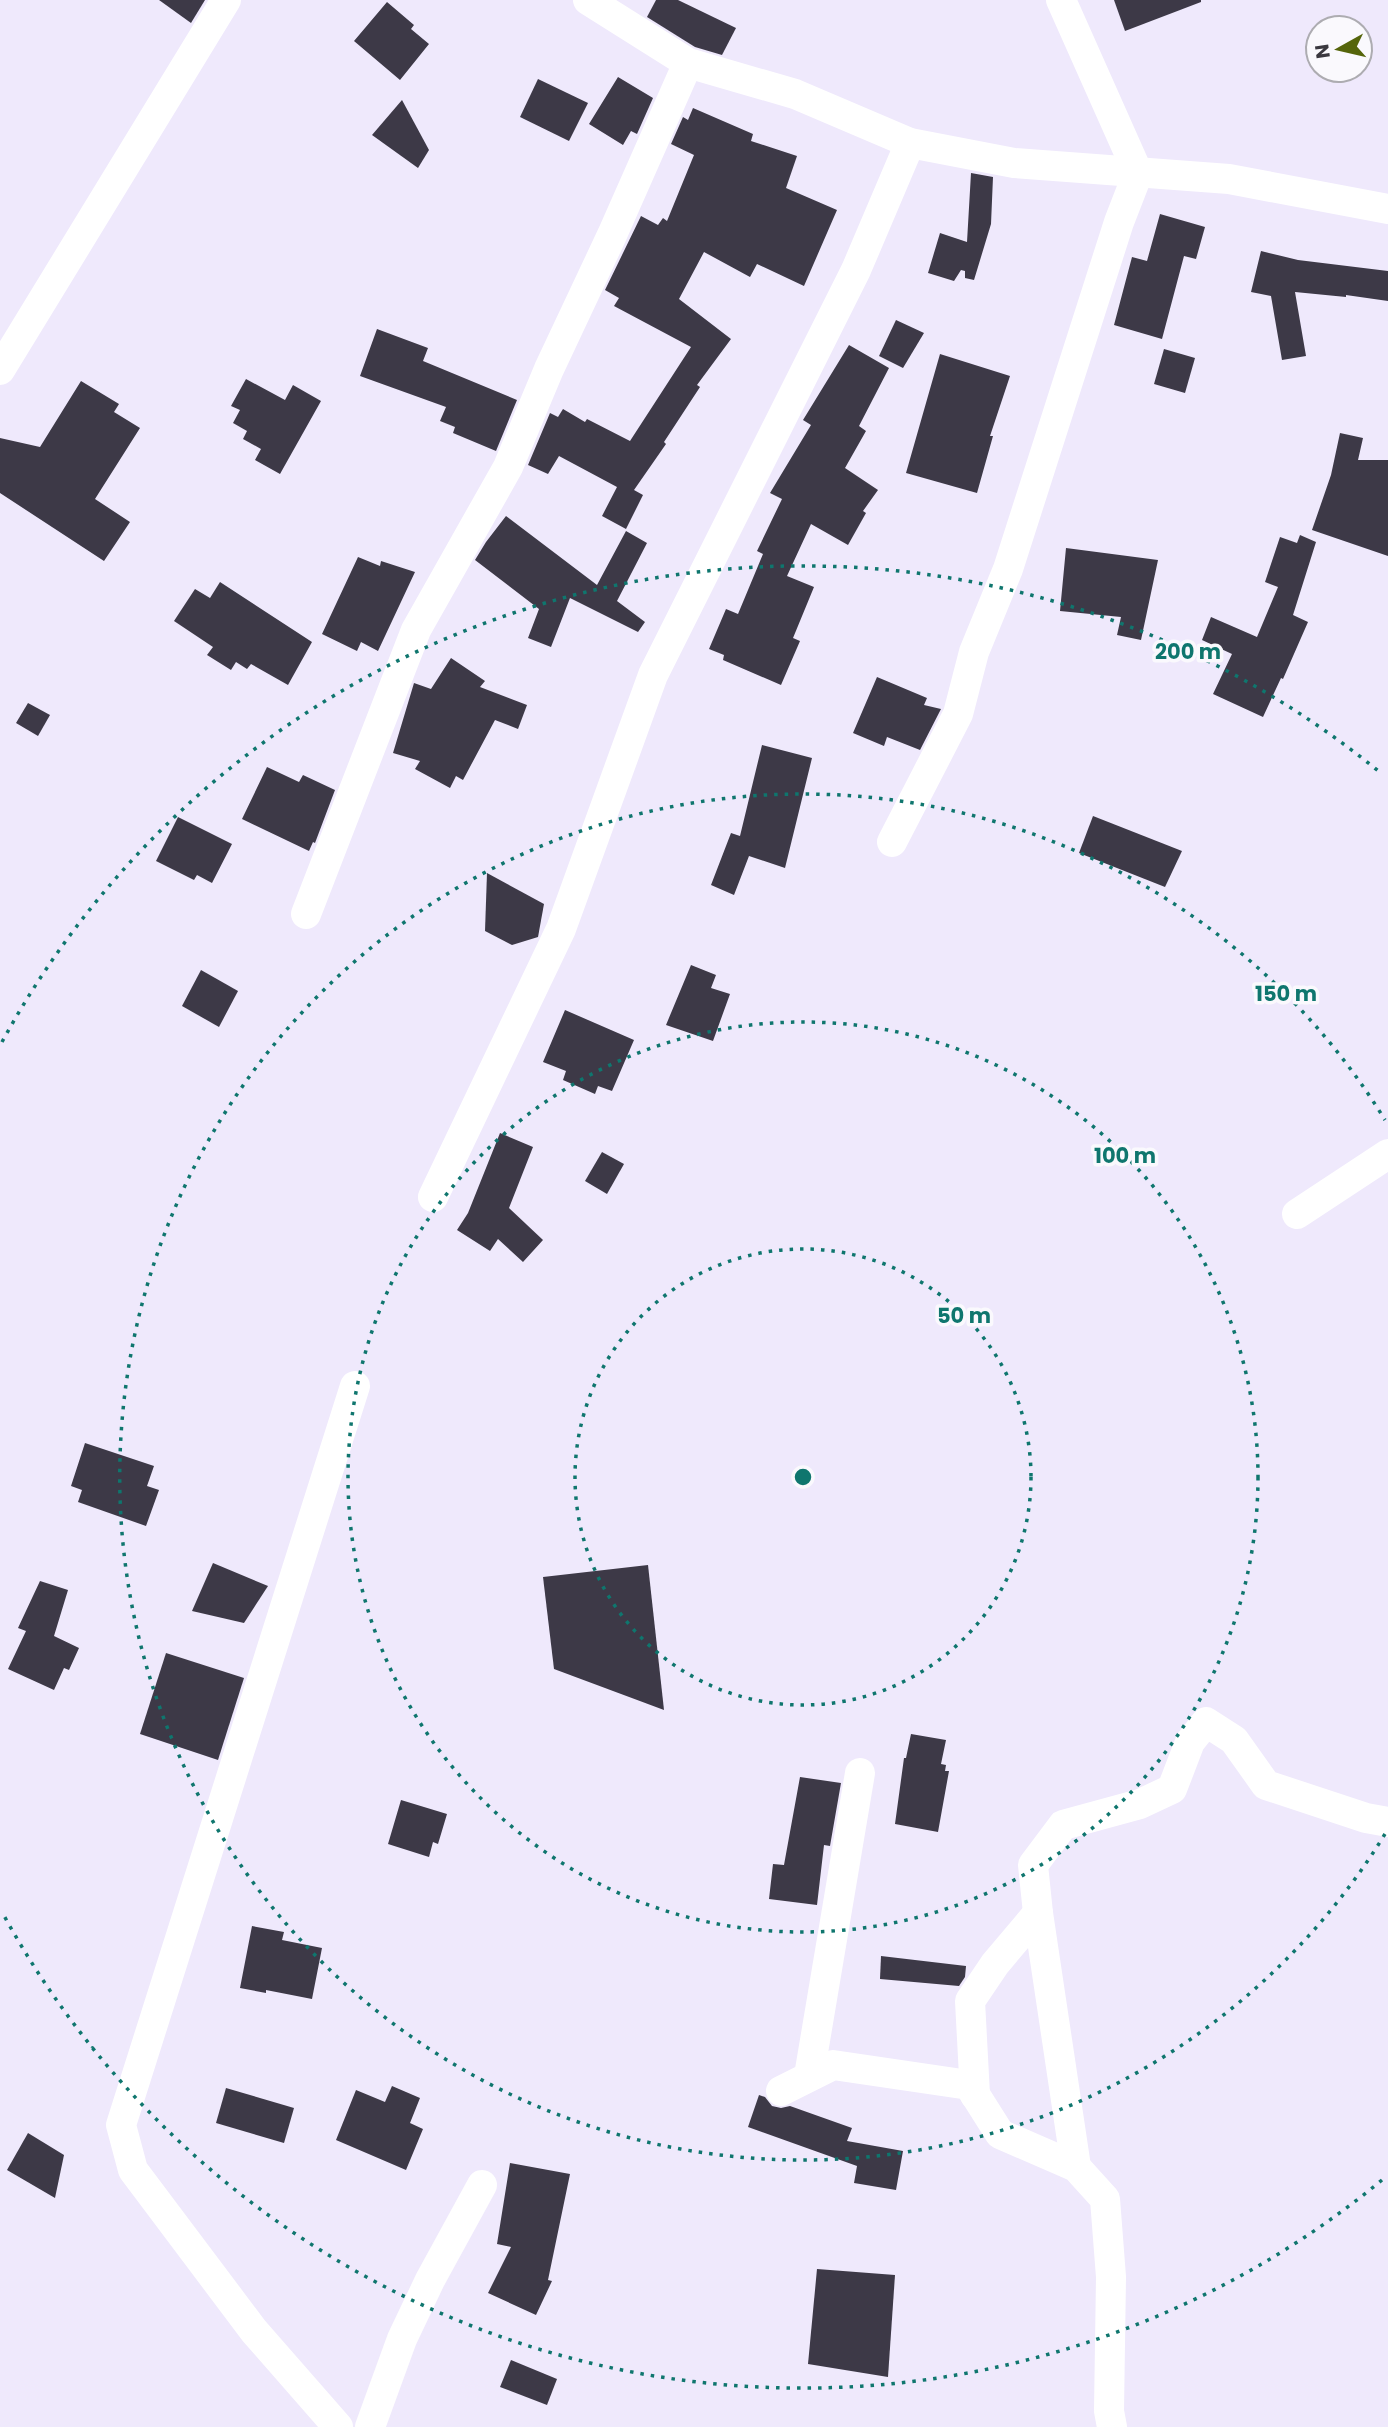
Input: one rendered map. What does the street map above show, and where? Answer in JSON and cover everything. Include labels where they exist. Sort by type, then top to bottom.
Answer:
[{"type":"street","points":[[0,370],[226,0]]},
{"type":"street","points":[[588,0],[688,63],[795,94],[910,143],[1014,163],[1229,179],[1388,209]]},
{"type":"street","points":[[892,842],[958,714],[974,653],[1008,569],[1115,235],[1138,173],[1061,0]]},
{"type":"street","points":[[306,914],[416,630],[508,467],[549,369],[688,63]]},
{"type":"street","points":[[433,1197],[561,929],[653,674],[856,270],[910,143]]},
{"type":"street","points":[[1297,1214],[1388,1154]]},
{"type":"street","points":[[338,2427],[254,2332],[133,2170],[121,2125],[355,1386]]},
{"type":"street","points":[[1076,2167],[1033,1865],[1063,1825],[1140,1804],[1172,1789],[1190,1742],[1206,1722],[1234,1740],[1266,1785],[1366,1818],[1388,1822]]},
{"type":"street","points":[[809,2076],[860,1773]]},
{"type":"street","points":[[975,2095],[970,2001],[995,1964],[1038,1913]]},
{"type":"street","points":[[781,2091],[833,2065],[969,2085],[1000,2134],[1076,2167],[1105,2199],[1111,2277],[1109,2412],[1112,2427]]},
{"type":"street","points":[[370,2427],[402,2339],[430,2280],[482,2185]]},
{"type":"building","points":[[159,0],[205,0],[191,23]]},
{"type":"building","points":[[656,0],[678,0],[736,28],[722,55],[695,47],[647,17]]},
{"type":"building","points":[[1114,0],[1201,0],[1201,2],[1125,31]]},
{"type":"building","points":[[387,2],[414,25],[411,29],[429,44],[400,80],[354,41]]},
{"type":"building","points":[[618,77],[653,98],[637,134],[631,131],[623,145],[589,124]]},
{"type":"building","points":[[538,79],[588,103],[569,141],[520,117]]},
{"type":"building","points":[[402,100],[429,150],[418,168],[372,135]]},
{"type":"building","points":[[693,108],[753,134],[751,141],[797,156],[786,188],[837,210],[804,286],[757,264],[750,277],[704,252],[679,299],[731,339],[697,385],[700,387],[664,442],[666,444],[634,490],[643,495],[626,529],[602,516],[617,487],[559,456],[548,474],[528,465],[550,413],[558,417],[563,409],[585,422],[587,419],[630,441],[691,347],[614,306],[619,298],[605,290],[641,216],[658,225],[663,218],[667,221],[694,155],[671,144],[683,117],[688,120]]},
{"type":"building","points":[[971,173],[993,177],[991,224],[974,280],[965,278],[965,271],[961,270],[954,281],[928,273],[940,233],[967,242]]},
{"type":"building","points":[[1160,214],[1205,227],[1196,259],[1184,256],[1162,339],[1114,325],[1132,257],[1147,261]]},
{"type":"building","points":[[1261,251],[1298,260],[1388,271],[1388,301],[1295,292],[1306,356],[1282,360],[1271,296],[1251,292]]},
{"type":"building","points":[[896,320],[924,333],[903,368],[879,356]]},
{"type":"building","points":[[377,329],[428,348],[423,361],[517,400],[496,451],[453,433],[455,427],[440,421],[446,407],[360,376]]},
{"type":"building","points":[[849,345],[889,368],[859,426],[866,431],[845,468],[878,490],[863,511],[866,513],[848,545],[811,524],[787,576],[814,587],[793,638],[800,641],[781,685],[723,660],[724,655],[709,649],[726,609],[738,614],[763,554],[757,551],[782,499],[770,493],[811,425],[803,420]]},
{"type":"building","points":[[1164,349],[1195,358],[1185,393],[1154,384]]},
{"type":"building","points":[[940,354],[1010,376],[990,436],[993,436],[977,493],[906,473]]},
{"type":"building","points":[[246,379],[285,400],[293,385],[321,401],[280,474],[255,460],[261,449],[243,439],[247,431],[233,423],[240,410],[231,406]]},
{"type":"building","points":[[81,381],[119,404],[114,412],[140,428],[95,499],[130,522],[104,561],[0,493],[0,438],[40,447]]},
{"type":"building","points":[[1340,433],[1363,438],[1358,460],[1388,460],[1388,556],[1312,530],[1331,475]]},
{"type":"building","points":[[506,516],[597,585],[626,531],[647,543],[617,601],[645,622],[638,632],[570,598],[551,647],[528,638],[539,609],[475,560]]},
{"type":"building","points":[[1300,535],[1316,542],[1293,615],[1308,622],[1263,717],[1213,694],[1232,654],[1202,640],[1211,617],[1257,637],[1278,587],[1265,582],[1280,537],[1297,543]]},
{"type":"building","points":[[1066,548],[1158,560],[1141,640],[1117,635],[1121,617],[1060,611]]},
{"type":"building","points":[[358,557],[380,566],[381,561],[415,572],[378,651],[361,642],[357,651],[322,634]]},
{"type":"building","points":[[220,582],[312,642],[288,685],[251,664],[247,669],[236,662],[231,670],[207,655],[213,647],[174,621],[195,589],[210,598]]},
{"type":"building","points":[[451,658],[485,681],[480,687],[527,705],[518,729],[495,720],[463,780],[456,776],[450,788],[415,769],[420,761],[393,753],[414,683],[431,689]]},
{"type":"building","points":[[877,677],[927,698],[924,705],[941,709],[920,750],[887,737],[884,746],[853,733]]},
{"type":"building","points":[[28,703],[50,715],[38,736],[16,723]]},
{"type":"building","points":[[762,745],[812,758],[785,868],[749,856],[734,895],[711,885],[731,833],[740,836]]},
{"type":"building","points":[[267,767],[299,782],[303,775],[335,790],[315,843],[313,842],[309,851],[242,819]]},
{"type":"building","points":[[1093,816],[1182,851],[1165,887],[1079,853]]},
{"type":"building","points":[[178,817],[232,844],[212,883],[197,875],[194,880],[156,861]]},
{"type":"building","points":[[487,873],[544,904],[538,937],[512,945],[485,931]]},
{"type":"building","points":[[691,965],[716,975],[711,988],[730,994],[713,1041],[666,1025]]},
{"type":"building","points":[[201,970],[238,991],[219,1027],[182,1006]]},
{"type":"building","points":[[565,1010],[634,1040],[612,1091],[598,1086],[595,1094],[563,1080],[566,1071],[543,1062]]},
{"type":"building","points":[[500,1133],[533,1147],[509,1208],[543,1240],[523,1262],[498,1239],[490,1251],[457,1230],[468,1213]]},
{"type":"building","points":[[602,1152],[624,1164],[607,1194],[585,1181]]},
{"type":"building","points":[[85,1443],[154,1466],[147,1486],[159,1490],[146,1526],[78,1502],[82,1490],[71,1486]]},
{"type":"building","points":[[213,1563],[268,1586],[244,1623],[192,1611]]},
{"type":"building","points":[[648,1565],[664,1710],[554,1669],[543,1577]]},
{"type":"building","points":[[40,1581],[68,1590],[54,1636],[79,1648],[69,1670],[64,1668],[54,1690],[8,1669],[26,1631],[18,1628]]},
{"type":"building","points":[[166,1653],[244,1678],[218,1760],[140,1734]]},
{"type":"building","points":[[911,1734],[946,1740],[941,1764],[946,1765],[945,1771],[949,1771],[938,1832],[895,1824],[904,1758]]},
{"type":"building","points":[[800,1777],[841,1783],[830,1846],[824,1845],[817,1905],[769,1899],[773,1864],[784,1865]]},
{"type":"building","points":[[401,1800],[447,1814],[438,1844],[433,1842],[429,1857],[388,1844]]},
{"type":"building","points":[[252,1926],[284,1932],[282,1940],[322,1948],[312,1999],[240,1988]]},
{"type":"building","points":[[881,1956],[966,1966],[965,1977],[959,1986],[880,1979]]},
{"type":"building","points":[[392,2086],[420,2098],[410,2123],[423,2129],[406,2170],[336,2140],[356,2090],[385,2102]]},
{"type":"building","points":[[226,2088],[294,2108],[284,2143],[216,2123]]},
{"type":"building","points":[[759,2095],[765,2097],[772,2106],[790,2106],[852,2128],[847,2141],[903,2151],[896,2190],[854,2183],[857,2166],[748,2127]]},
{"type":"building","points":[[28,2133],[64,2155],[55,2198],[7,2170]]},
{"type":"building","points":[[510,2163],[570,2174],[548,2280],[552,2281],[536,2315],[488,2293],[511,2247],[497,2244]]},
{"type":"building","points":[[817,2269],[895,2275],[888,2377],[808,2364]]},
{"type":"building","points":[[511,2360],[557,2379],[547,2405],[500,2387]]}]
